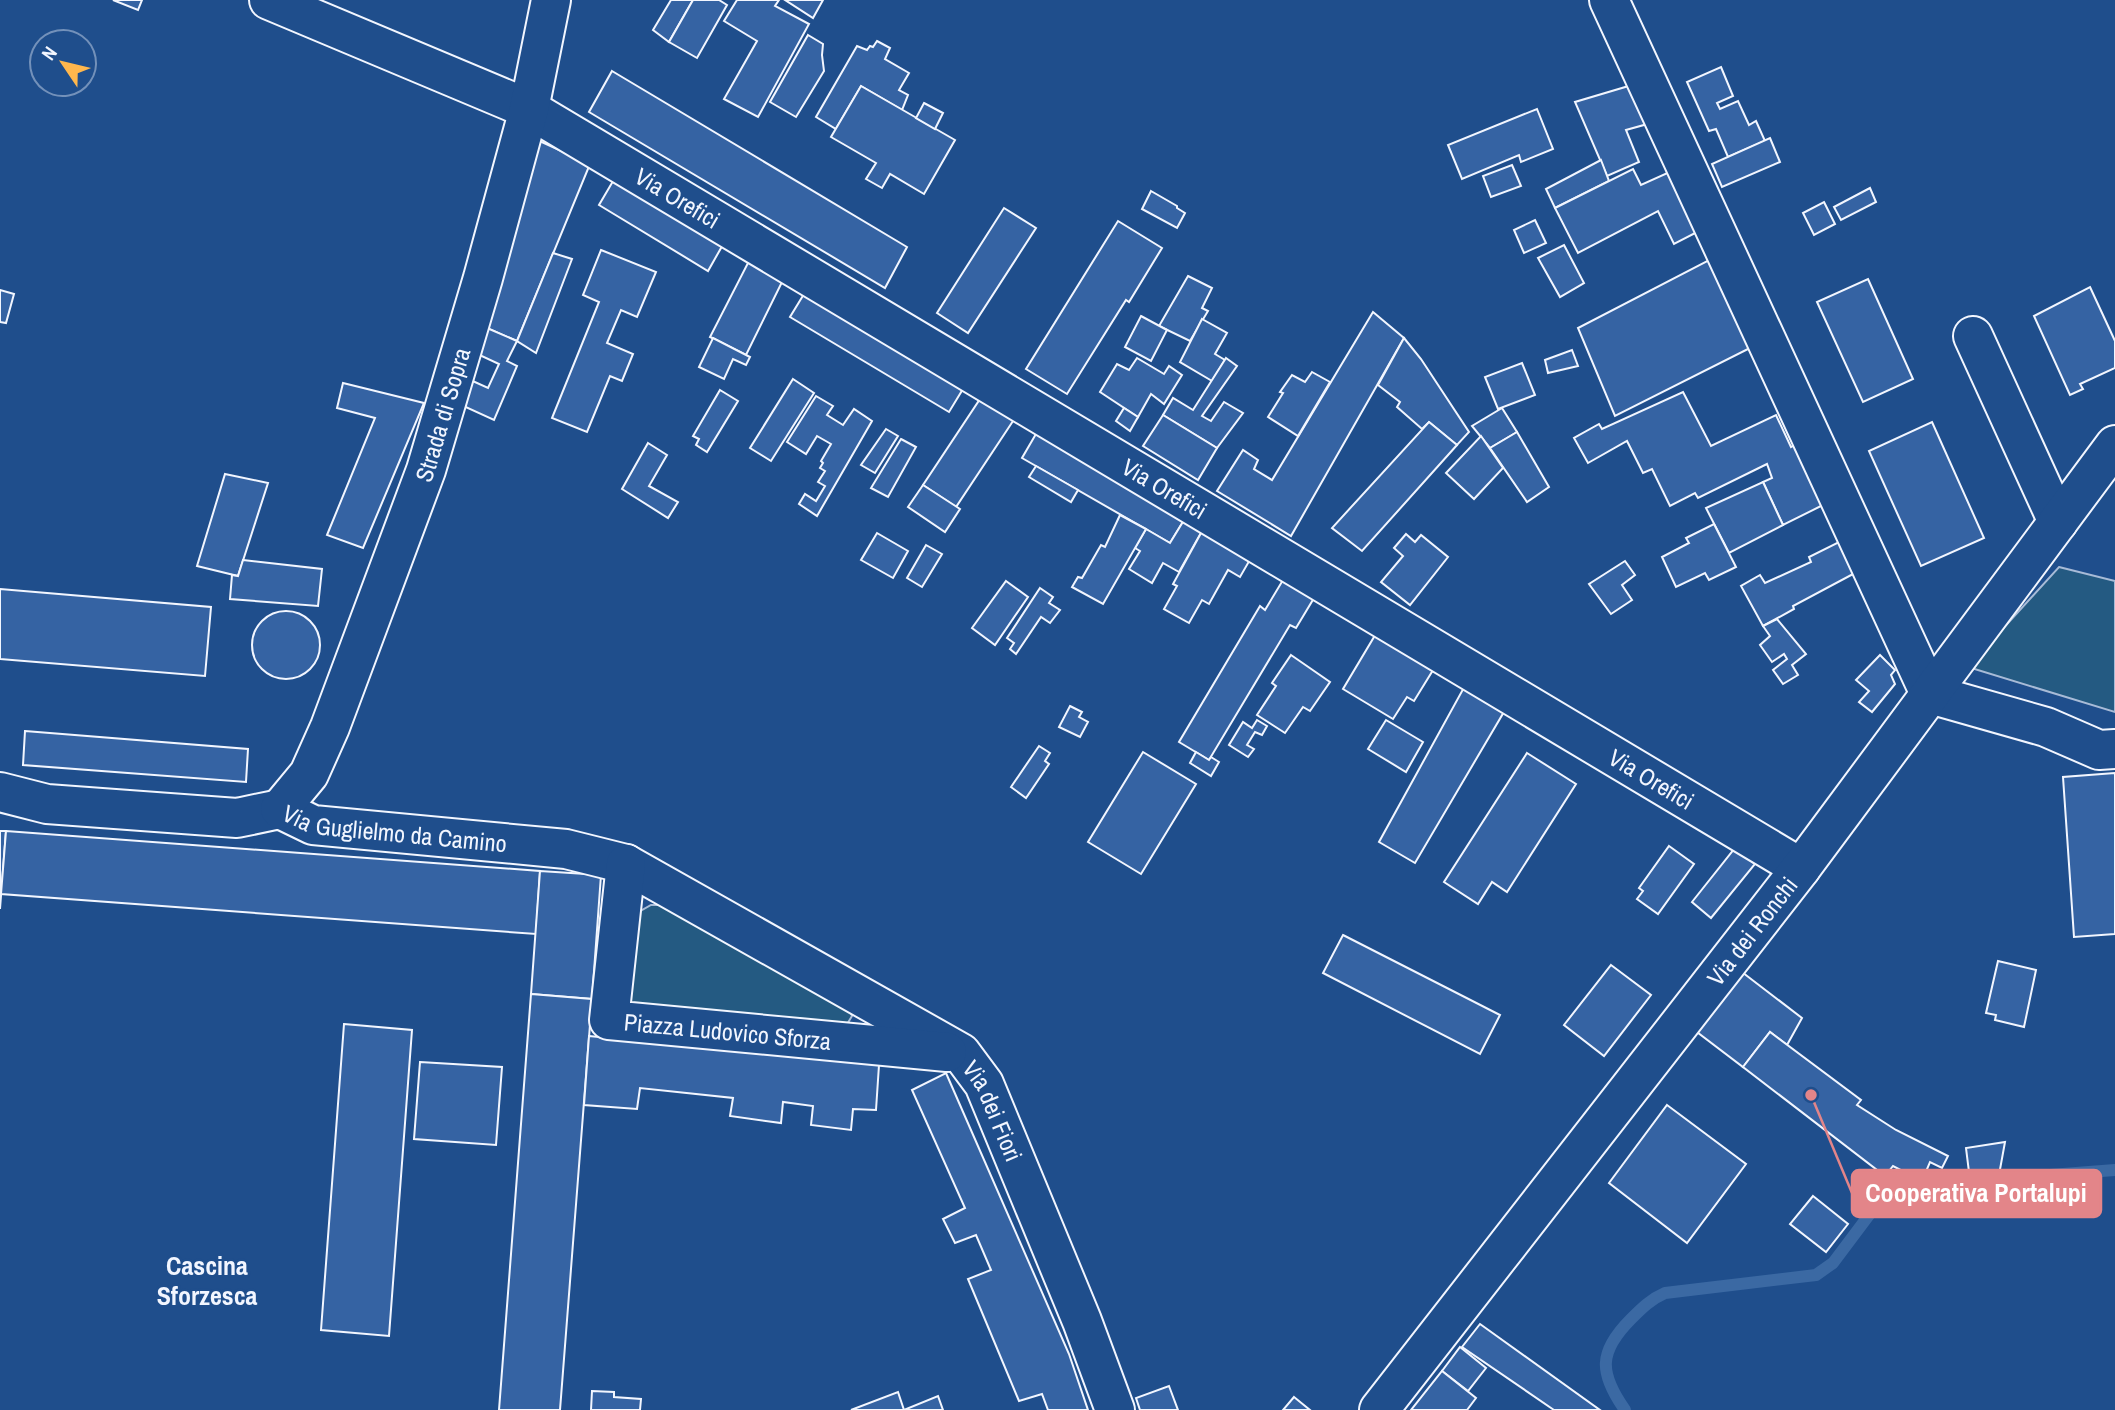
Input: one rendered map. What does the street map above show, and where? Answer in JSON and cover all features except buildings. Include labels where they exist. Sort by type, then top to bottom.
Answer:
[{"type":"street","name":"Via Orefici","points":[[269,0],[529,109],[1801,868]]},
{"type":"street","name":"Strada di Sopra","points":[[279,809],[309,774],[330,727],[426,470],[483,278],[529,109],[551,0]]},
{"type":"street","points":[[1609,0],[1930,694],[2046,727],[2099,750],[2115,749]]},
{"type":"street","points":[[1973,336],[2058,522]]},
{"type":"street","name":"Via dei Ronchi","points":[[1379,1410],[1801,868],[2115,445]]},
{"type":"street","name":"Via Guglielmo da Camino","points":[[0,792],[47,804],[237,818],[279,809],[313,825],[566,849],[626,864]]},
{"type":"street","name":"Via dei Fiori","points":[[626,864],[961,1054],[984,1084],[1082,1321],[1115,1410]]},
{"type":"street","name":"Piazza Ludovico Sforza","points":[[626,864],[609,1020],[961,1054]]},
{"type":"shaded area","points":[[2059,567],[2115,581],[2115,712],[1968,667]]},
{"type":"shaded area","points":[[651,905],[662,905],[849,1008],[852,1016],[846,1026],[621,1002],[637,913]]},
{"type":"waterway","points":[[1625,1410],[1610,1385],[1606,1363],[1608,1353],[1620,1331],[1660,1295],[1816,1275],[1833,1263],[1875,1207],[1899,1184],[1932,1189],[2115,1170]]},
{"type":"place","name":"Cooperativa Portalupi","points":[[1811,1095]]},
{"type":"district","name":"Cascina Sforzesca","points":[[207,1280]]}]
